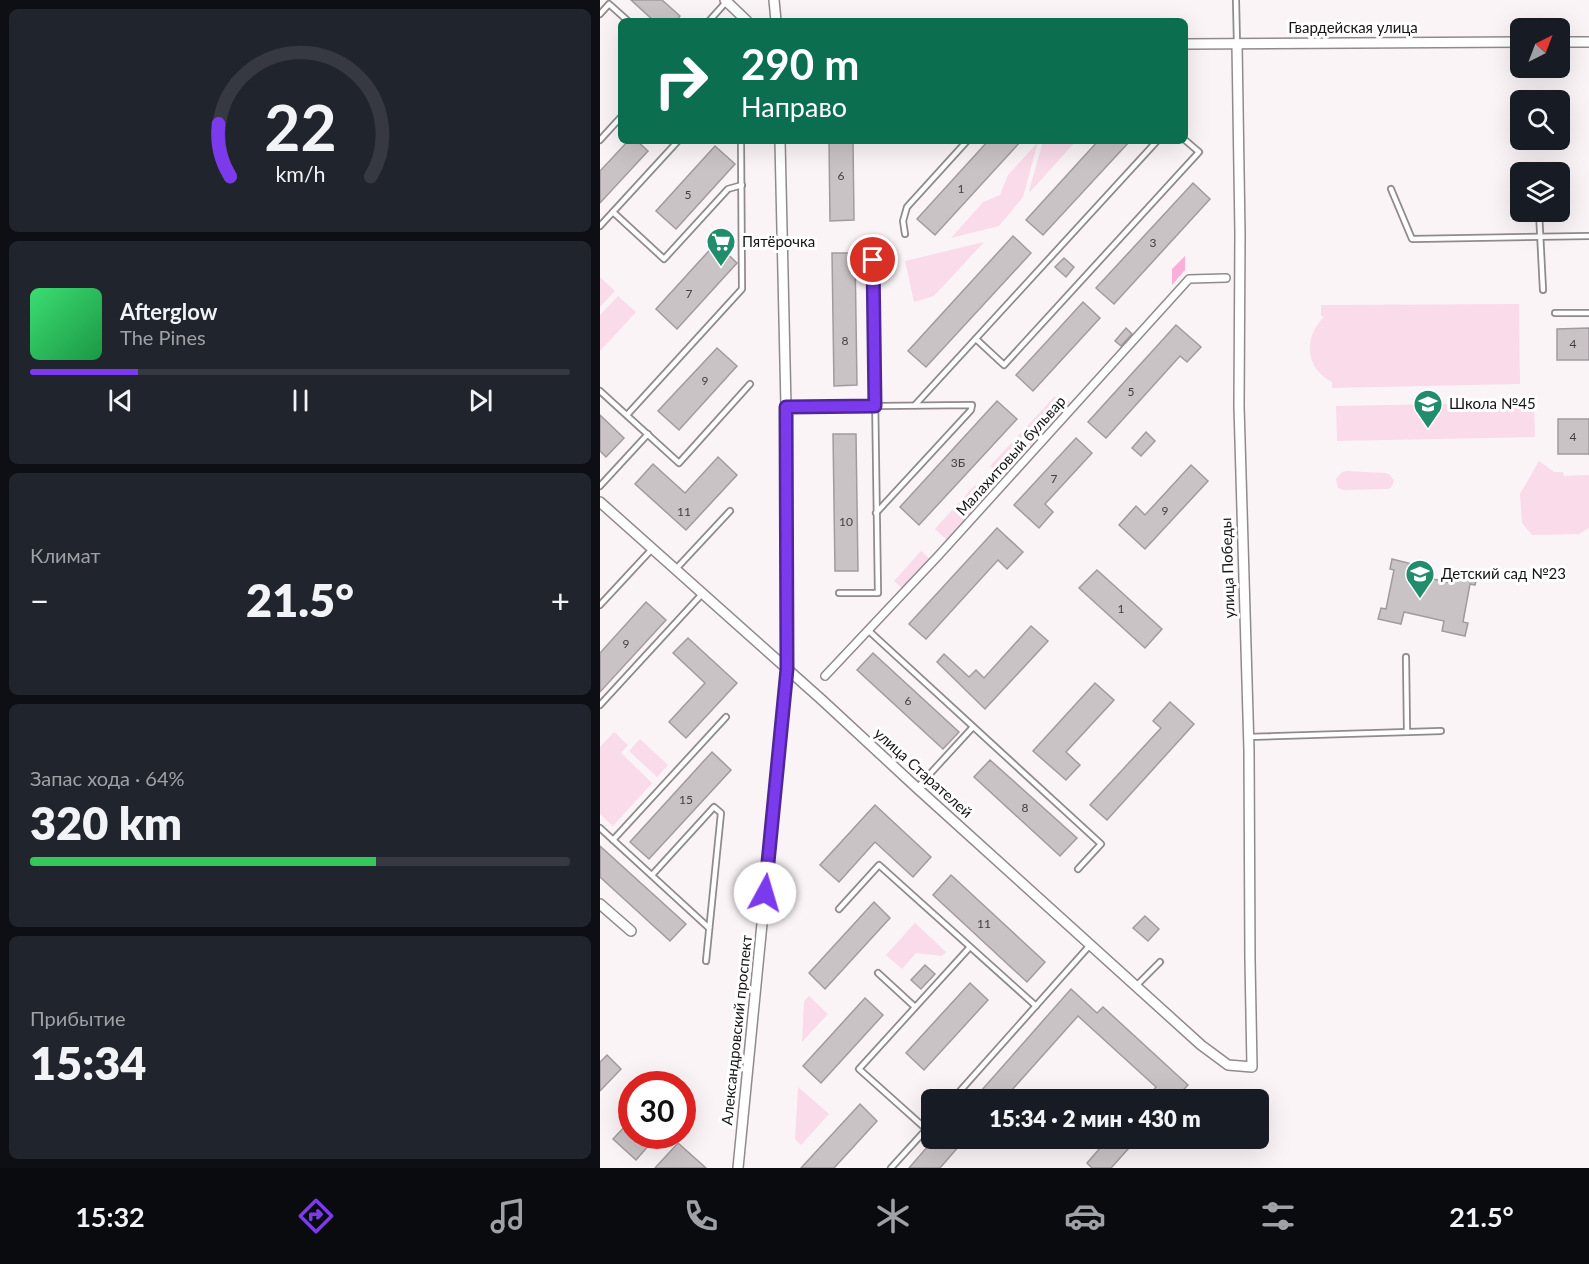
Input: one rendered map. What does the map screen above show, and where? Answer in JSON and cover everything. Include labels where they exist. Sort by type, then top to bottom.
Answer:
[{"type":"street","points":[[774,0],[776,18]]},
{"type":"street","points":[[726,1],[744,18]]},
{"type":"street","name":"Гвардейская улица","points":[[1188,44],[1510,42]]},
{"type":"street","points":[[1570,42],[1589,42]]},
{"type":"street","name":"улица Победы","points":[[1228,1065],[1252,1067],[1248,737],[1239,406],[1240,234],[1237,44]]},
{"type":"street","name":"Александровский проспект","points":[[738,1168],[787,669],[786,407],[780,144]]},
{"type":"street","name":"Малахитовый бульвар","points":[[825,676],[869,631],[1189,279],[1226,278]]},
{"type":"street","name":"улица Старателей","points":[[600,502],[1136,986],[1228,1065]]},
{"type":"street","points":[[600,904],[631,931]]},
{"type":"lane","points":[[1236,0],[1237,44]]},
{"type":"lane","points":[[712,18],[726,1]]},
{"type":"lane","points":[[600,14],[609,4],[625,18]]},
{"type":"lane","points":[[600,140],[618,120]]},
{"type":"lane","points":[[976,339],[1004,365],[1199,152],[1188,143]]},
{"type":"lane","points":[[600,226],[675,144]]},
{"type":"lane","points":[[627,415],[742,289],[741,144]]},
{"type":"lane","points":[[905,234],[903,221],[907,207],[964,144]]},
{"type":"lane","points":[[915,405],[1155,144]]},
{"type":"lane","points":[[613,212],[664,259],[728,189],[742,184]]},
{"type":"lane","points":[[1391,189],[1412,239],[1589,236]]},
{"type":"lane","points":[[1539,222],[1543,290]]},
{"type":"lane","points":[[839,593],[878,593],[873,260]]},
{"type":"lane","points":[[1555,313],[1589,313]]},
{"type":"lane","points":[[600,391],[679,463],[750,384]]},
{"type":"lane","points":[[786,407],[972,405],[971,410],[876,513]]},
{"type":"lane","points":[[600,486],[648,434]]},
{"type":"lane","points":[[675,570],[730,510]]},
{"type":"lane","points":[[600,605],[652,549]]},
{"type":"lane","points":[[600,705],[702,594]]},
{"type":"lane","points":[[869,631],[1101,844],[1078,869]]},
{"type":"lane","points":[[1406,657],[1407,732]]},
{"type":"lane","points":[[613,840],[726,717]]},
{"type":"lane","points":[[917,788],[973,727]]},
{"type":"lane","points":[[1248,737],[1441,731]]},
{"type":"lane","points":[[652,875],[714,807],[721,813],[706,961]]},
{"type":"lane","points":[[600,828],[709,928]]},
{"type":"lane","points":[[839,909],[879,865],[1036,1006]]},
{"type":"lane","points":[[962,1089],[1091,944]]},
{"type":"lane","points":[[921,1125],[859,1069],[970,947]]},
{"type":"lane","points":[[1136,986],[1160,962]]},
{"type":"lane","points":[[878,973],[915,1007]]},
{"type":"lane","points":[[891,1168],[921,1135]]},
{"type":"shaded area","points":[[1037,144],[1023,197],[999,226],[951,238],[983,202],[1000,195],[1008,175]]},
{"type":"shaded area","points":[[1042,144],[1073,144],[1030,192]]},
{"type":"shaded area","points":[[984,242],[934,296],[914,302],[905,261]]},
{"type":"shaded area","points":[[1185,256],[1185,270],[1172,285],[1172,269]]},
{"type":"shaded area","points":[[600,277],[615,291],[600,307]]},
{"type":"shaded area","points":[[618,296],[636,312],[600,351],[600,315]]},
{"type":"shaded area","points":[[1519,304],[1520,384],[1332,388],[1332,382],[1316,369],[1312,361],[1310,343],[1317,325],[1324,317],[1321,316],[1321,305]]},
{"type":"shaded area","points":[[1054,397],[1064,397],[1073,405],[1005,479],[990,466]]},
{"type":"shaded area","points":[[1534,402],[1535,437],[1337,441],[1336,406]]},
{"type":"shaded area","points":[[1539,461],[1554,472],[1563,472],[1564,476],[1589,475],[1589,528],[1579,534],[1532,535],[1522,523],[1520,494]]},
{"type":"shaded area","points":[[1342,472],[1386,473],[1394,481],[1391,488],[1387,489],[1343,490],[1338,488],[1336,479]]},
{"type":"shaded area","points":[[975,485],[988,497],[948,541],[935,529]]},
{"type":"shaded area","points":[[921,551],[931,560],[904,590],[894,581]]},
{"type":"shaded area","points":[[614,732],[628,745],[621,753],[652,783],[613,826],[600,814],[600,747]]},
{"type":"shaded area","points":[[640,739],[668,765],[657,777],[629,751]]},
{"type":"shaded area","points":[[915,923],[946,952],[942,956],[916,953],[902,969],[886,955]]},
{"type":"shaded area","points":[[809,996],[828,1014],[802,1042],[804,1001]]},
{"type":"shaded area","points":[[798,1087],[829,1114],[801,1145],[795,1139]]},
{"type":"building","points":[[631,0],[662,0],[680,16],[678,18],[651,18]]},
{"type":"building","points":[[625,144],[640,144],[648,151],[600,203],[600,171]]},
{"type":"building","points":[[829,144],[853,144],[854,220],[830,221]]},
{"type":"building","points":[[985,144],[1018,144],[935,235],[917,219]]},
{"type":"building","points":[[1095,144],[1127,144],[1043,235],[1026,220]]},
{"type":"building","points":[[715,146],[735,164],[676,229],[656,211]]},
{"type":"building","points":[[1193,183],[1210,199],[1114,304],[1096,288]]},
{"type":"building","points":[[1013,236],[1031,253],[926,367],[908,351]]},
{"type":"building","points":[[716,243],[737,263],[677,329],[656,309]]},
{"type":"building","points":[[832,253],[855,253],[857,385],[834,386]]},
{"type":"building","points":[[1064,258],[1074,267],[1066,277],[1055,267]]},
{"type":"building","points":[[1083,302],[1100,318],[1033,391],[1016,375]]},
{"type":"building","points":[[1176,325],[1201,347],[1187,362],[1180,356],[1106,438],[1088,422]]},
{"type":"building","points":[[1126,328],[1132,334],[1121,346],[1115,341]]},
{"type":"building","points":[[1589,328],[1589,360],[1557,360],[1557,329]]},
{"type":"building","points":[[717,348],[737,366],[679,430],[658,411]]},
{"type":"building","points":[[997,401],[1017,419],[919,525],[900,507]]},
{"type":"building","points":[[600,415],[624,438],[606,457],[600,451]]},
{"type":"building","points":[[1558,419],[1589,419],[1589,454],[1558,454]]},
{"type":"building","points":[[1146,432],[1155,441],[1141,456],[1132,448]]},
{"type":"building","points":[[833,434],[856,434],[858,571],[835,571]]},
{"type":"building","points":[[1076,438],[1092,453],[1045,504],[1053,512],[1039,528],[1014,505]]},
{"type":"building","points":[[718,457],[737,475],[686,530],[635,484],[653,464],[685,493]]},
{"type":"building","points":[[1191,465],[1208,481],[1145,549],[1119,525],[1136,506],[1145,515]]},
{"type":"building","points":[[997,528],[1023,552],[1007,569],[998,560],[926,639],[909,624]]},
{"type":"building","points":[[1392,559],[1412,564],[1410,574],[1451,583],[1454,572],[1477,577],[1475,585],[1470,584],[1463,622],[1468,623],[1465,636],[1442,631],[1444,621],[1404,612],[1401,624],[1378,619],[1381,608],[1386,609],[1394,570],[1390,569]]},
{"type":"building","points":[[1097,570],[1162,629],[1145,648],[1079,588]]},
{"type":"building","points":[[646,602],[666,620],[600,692],[600,653]]},
{"type":"building","points":[[1031,626],[1048,641],[985,709],[937,662],[944,654],[969,677],[976,670],[984,678]]},
{"type":"building","points":[[688,638],[737,683],[686,738],[669,722],[705,683],[673,653]]},
{"type":"building","points":[[873,653],[959,732],[943,749],[857,670]]},
{"type":"building","points":[[1095,683],[1114,700],[1066,752],[1080,765],[1066,780],[1033,751]]},
{"type":"building","points":[[1170,702],[1194,724],[1107,820],[1090,805],[1161,728],[1153,721]]},
{"type":"building","points":[[712,752],[731,770],[649,859],[630,842]]},
{"type":"building","points":[[990,760],[1077,838],[1060,856],[974,777]]},
{"type":"building","points":[[875,805],[931,857],[913,877],[875,842],[839,882],[820,865]]},
{"type":"building","points":[[600,846],[686,924],[670,941],[600,877]]},
{"type":"building","points":[[951,875],[1045,962],[1027,982],[933,895]]},
{"type":"building","points":[[874,902],[890,918],[825,989],[809,973]]},
{"type":"building","points":[[1145,916],[1159,929],[1148,941],[1133,928]]},
{"type":"building","points":[[925,965],[935,974],[921,989],[911,980]]},
{"type":"building","points":[[970,983],[988,1000],[924,1070],[906,1053]]},
{"type":"building","points":[[1071,989],[1097,1013],[1103,1007],[1188,1085],[1184,1089],[1154,1089],[1156,1087],[1078,1016],[1013,1089],[983,1089]]},
{"type":"building","points":[[865,998],[883,1015],[821,1083],[803,1066]]},
{"type":"building","points":[[607,1055],[621,1069],[600,1091],[600,1062]]},
{"type":"building","points":[[860,1104],[877,1121],[834,1168],[801,1168]]},
{"type":"building","points":[[618,1134],[618,1144],[613,1139]]},
{"type":"building","points":[[624,1149],[646,1149],[636,1160]]},
{"type":"building","points":[[672,1149],[685,1149],[706,1168],[655,1168]]},
{"type":"building","points":[[925,1149],[956,1149],[940,1168],[909,1168]]},
{"type":"building","points":[[1099,1149],[1128,1149],[1111,1168],[1092,1168],[1087,1163]]},
{"type":"place","name":"Пятёрочка","points":[[721,268]]},
{"type":"place","name":"Школа №45","points":[[1428,430]]},
{"type":"place","name":"Детский сад №23","points":[[1420,600]]},
{"type":"route","points":[[765,893],[787,669],[786,407],[875,406],[873,260]]}]
